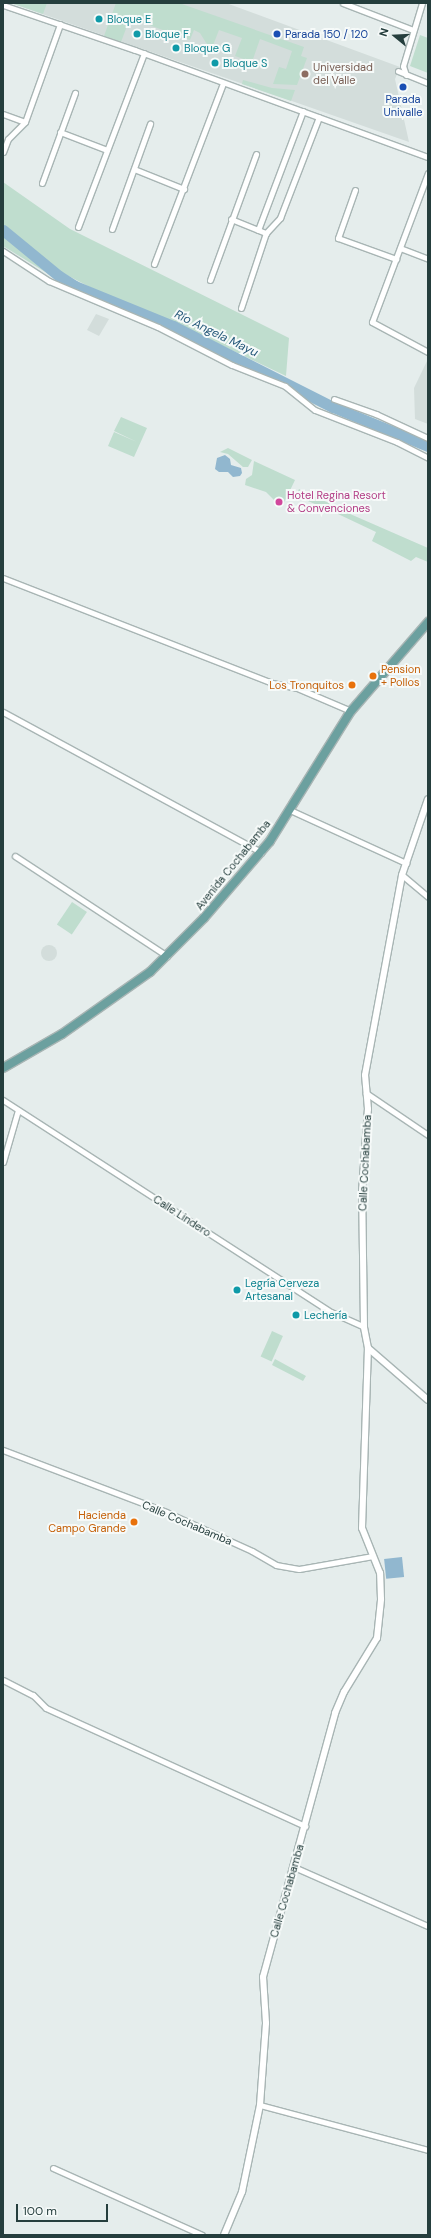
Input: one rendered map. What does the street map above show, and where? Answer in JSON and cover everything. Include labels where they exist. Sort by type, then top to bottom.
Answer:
[{"type":"main road","name":"Avenida Cochabamba","points":[[3,1068],[62,1034],[150,972],[204,918],[261,852],[290,810],[351,711],[428,622]]},
{"type":"street","points":[[343,3],[354,5],[413,30]]},
{"type":"street","points":[[406,75],[403,66],[422,3]]},
{"type":"street","points":[[3,5],[144,53],[428,156]]},
{"type":"street","points":[[3,152],[8,139],[25,122],[60,24]]},
{"type":"street","points":[[78,227],[144,53]]},
{"type":"street","points":[[397,74],[406,75],[428,83]]},
{"type":"street","points":[[154,264],[184,189],[223,82]]},
{"type":"street","points":[[42,183],[75,93]]},
{"type":"street","points":[[258,230],[303,111]]},
{"type":"street","points":[[3,114],[25,122]]},
{"type":"street","points":[[241,308],[266,233],[280,218],[319,117]]},
{"type":"street","points":[[112,229],[150,124]]},
{"type":"street","points":[[60,132],[107,150]]},
{"type":"street","points":[[210,280],[256,154]]},
{"type":"street","points":[[134,169],[184,189]]},
{"type":"street","points":[[428,173],[372,322],[428,352]]},
{"type":"street","points":[[355,190],[338,238],[396,260]]},
{"type":"street","points":[[231,219],[266,233]]},
{"type":"street","points":[[400,248],[428,259]]},
{"type":"street","points":[[3,251],[49,281],[158,327],[232,365],[285,386],[315,410],[397,442],[428,458]]},
{"type":"street","points":[[334,399],[376,414],[428,438]]},
{"type":"street","points":[[3,578],[265,681],[297,688],[351,711]]},
{"type":"street","points":[[3,712],[261,852]]},
{"type":"street","name":"Calle Cochabamba","points":[[224,2235],[242,2192],[260,2105],[266,2023],[263,1977],[335,1714],[344,1692],[377,1638],[381,1585],[373,1556],[362,1528],[368,1348],[364,1327],[362,1192],[368,1110],[364,1075],[402,874],[428,799]]},
{"type":"street","points":[[290,810],[406,863]]},
{"type":"street","points":[[15,856],[167,956]]},
{"type":"street","points":[[402,874],[428,897]]},
{"type":"street","points":[[366,1093],[428,1135]]},
{"type":"street","name":"Calle Lindero","points":[[3,1100],[331,1312],[364,1327]]},
{"type":"street","points":[[3,1162],[18,1110]]},
{"type":"street","points":[[368,1348],[428,1400]]},
{"type":"street","name":"Calle Cochabamba","points":[[3,1450],[166,1512],[252,1552],[276,1565],[299,1569],[373,1556]]},
{"type":"street","points":[[3,1680],[33,1695],[46,1708],[305,1826]]},
{"type":"street","points":[[294,1867],[428,1926]]},
{"type":"street","points":[[260,2105],[428,2150]]},
{"type":"street","points":[[53,2168],[202,2235]]},
{"type":"shaded area","name":"Universidad del Valle","points":[[11,3],[226,3],[400,67],[395,79],[409,142]]},
{"type":"shaded area","points":[[96,314],[109,319],[99,336],[87,330]]},
{"type":"shaded area","points":[[428,359],[428,424],[415,419],[414,388]]},
{"type":"shaded area","points":[[49,945],[56,950],[57,953],[52,960],[49,961],[42,956],[41,953],[46,946]]},
{"type":"green space","points":[[11,3],[47,3],[43,14]]},
{"type":"green space","points":[[116,3],[179,3],[304,47],[301,56],[307,58],[297,85],[273,84],[279,67],[286,69],[292,51],[260,39],[252,62],[235,56],[242,38],[219,30],[212,48],[208,46],[200,33],[194,30],[190,40],[130,18],[121,42],[104,36]]},
{"type":"green space","points":[[420,35],[428,38],[428,73],[410,66]]},
{"type":"green space","points":[[243,80],[272,88],[295,90],[291,101],[242,84]]},
{"type":"green space","points":[[3,182],[70,229],[289,338],[286,376],[171,321],[107,296],[61,272],[3,225]]},
{"type":"green space","points":[[3,235],[55,278],[3,246]]},
{"type":"green space","points":[[121,417],[147,428],[134,457],[108,446],[114,432],[137,442],[114,431]]},
{"type":"green space","points":[[228,448],[252,460],[248,467],[243,467],[228,454],[220,452]]},
{"type":"green space","points":[[254,461],[295,480],[284,503],[274,500],[266,492],[245,485],[246,479],[252,475]]},
{"type":"green space","points":[[299,489],[333,505],[322,507],[296,496]]},
{"type":"green space","points":[[341,510],[428,548],[428,562],[416,557],[411,561],[372,541],[376,532],[338,514]]},
{"type":"green space","points":[[72,902],[87,912],[72,934],[57,924]]},
{"type":"green space","points":[[272,1331],[283,1336],[272,1361],[261,1357]]},
{"type":"green space","points":[[275,1359],[306,1376],[303,1381],[272,1365]]},
{"type":"water","points":[[225,455],[230,459],[231,465],[241,468],[242,473],[240,476],[233,477],[228,472],[219,472],[215,469],[217,458]]},
{"type":"water","points":[[402,1557],[404,1577],[386,1579],[384,1559]]},
{"type":"waterway","name":"Río Angela Mayu","points":[[3,230],[59,276],[75,286],[173,326],[333,407],[428,446]]},
{"type":"place","name":"Bloque E","points":[[99,19]]},
{"type":"place","name":"Bloque F","points":[[137,34]]},
{"type":"place","name":"Parada 150 / 120","points":[[277,34]]},
{"type":"place","name":"Bloque G","points":[[176,48]]},
{"type":"place","name":"Bloque S","points":[[215,63]]},
{"type":"place","name":"Universidad del Valle","points":[[305,74]]},
{"type":"place","name":"Parada Univalle","points":[[403,87]]},
{"type":"place","name":"Hotel Regina Resort & Convenciones","points":[[279,502]]},
{"type":"place","name":"Pension + Pollos","points":[[373,676]]},
{"type":"place","name":"Los Tronquitos","points":[[352,685]]},
{"type":"place","name":"Legría Cerveza Artesanal","points":[[237,1290]]},
{"type":"place","name":"Lechería","points":[[296,1315]]},
{"type":"place","name":"Hacienda Campo Grande","points":[[134,1522]]}]
